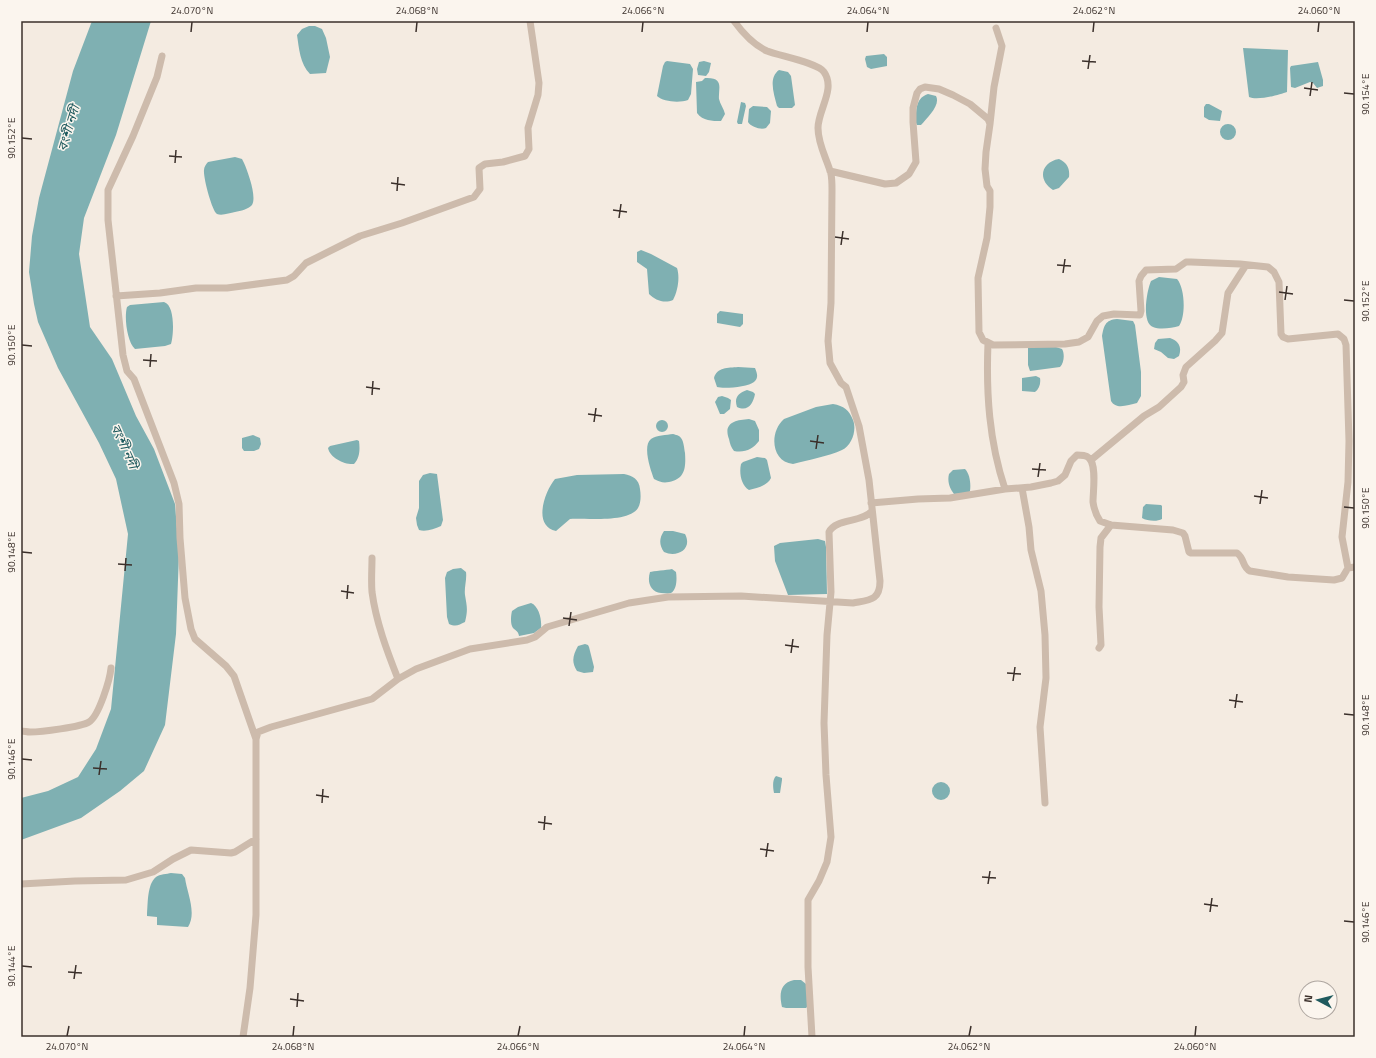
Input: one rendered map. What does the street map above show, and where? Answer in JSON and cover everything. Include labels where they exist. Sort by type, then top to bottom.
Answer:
[{"type":"street","points":[[116,296],[160,293],[196,288],[227,288],[287,280],[294,276],[306,263],[360,236],[402,223],[474,197],[480,189],[479,168],[485,164],[503,162],[525,156],[529,149],[528,128],[537,102],[539,83],[530,21]]},
{"type":"street","points":[[243,1037],[250,988],[256,926],[256,739],[258,732],[372,699],[398,679],[416,669],[470,649],[535,638],[547,627],[629,603],[668,597],[740,596],[853,603],[869,600],[877,596],[880,588],[880,581],[869,480],[859,426],[846,387],[838,379],[830,362],[828,341],[831,303],[833,207],[831,176],[821,149],[818,128],[819,115],[825,101],[828,84],[824,71],[810,64],[766,51],[740,29],[734,21]]},
{"type":"street","points":[[812,1037],[808,967],[808,900],[819,881],[827,862],[831,837],[824,723],[827,635],[830,602],[829,532],[834,526],[866,516],[872,507],[918,499],[950,498],[1004,488],[1022,488],[1058,481],[1065,475],[1071,461],[1077,455],[1088,456],[1091,460],[1093,470],[1093,503],[1100,521],[1111,524],[1180,532],[1185,536],[1189,552],[1237,553],[1242,556],[1246,567],[1250,572],[1288,577],[1334,580],[1342,578],[1351,568],[1342,537],[1348,482],[1349,441],[1346,345],[1344,338],[1338,334],[1288,339],[1283,338],[1281,334],[1279,282],[1274,272],[1268,267],[1186,262],[1176,270],[1146,270],[1139,281],[1140,315],[1114,314],[1103,316],[1097,321],[1088,337],[1079,342],[1065,344],[998,346],[983,340],[979,332],[978,278],[987,238],[990,207],[990,191],[987,186],[985,169],[986,152],[994,87],[1002,46],[996,28]]},
{"type":"street","points":[[162,56],[157,77],[108,190],[108,220],[123,355],[127,371],[134,379],[174,483],[180,504],[180,538],[185,598],[191,630],[195,639],[226,666],[234,676],[256,739]]},
{"type":"street","points":[[830,171],[885,184],[896,183],[909,174],[916,162],[913,122],[914,103],[917,93],[920,89],[925,87],[939,89],[970,104],[988,119],[990,124]]},
{"type":"street","points":[[1091,460],[1144,416],[1159,407],[1181,387],[1184,382],[1183,375],[1186,366],[1222,333],[1228,293],[1246,265]]},
{"type":"street","points":[[988,343],[987,370],[989,415],[997,464],[1004,488]]},
{"type":"street","points":[[1022,488],[1032,550],[1041,591],[1046,635],[1046,678],[1040,727],[1046,803]]},
{"type":"street","points":[[1099,648],[1101,645],[1099,606],[1100,547],[1101,538],[1111,524]]},
{"type":"street","points":[[372,558],[372,591],[374,604],[379,626],[398,679]]},
{"type":"street","points":[[21,731],[30,732],[71,727],[89,722],[93,718],[98,707],[110,676],[111,668]]},
{"type":"street","points":[[21,884],[126,880],[153,872],[173,859],[192,850],[231,853],[256,839]]},
{"type":"water","name":"বংশী নদী","points":[[92,21],[151,21],[116,135],[84,218],[79,254],[90,327],[112,359],[136,416],[154,449],[175,504],[179,553],[176,634],[165,725],[144,771],[120,791],[81,818],[21,840],[21,798],[48,791],[78,777],[96,749],[111,709],[128,534],[116,479],[99,443],[58,368],[38,322],[29,272],[32,236],[39,198],[73,71]]},
{"type":"water","points":[[309,26],[315,26],[322,29],[326,38],[330,57],[326,73],[310,74],[302,61],[297,35],[302,29]]},
{"type":"water","points":[[1243,48],[1288,50],[1287,92],[1262,98],[1249,97]]},
{"type":"water","points":[[884,54],[887,57],[887,66],[871,69],[867,67],[865,59],[866,56]]},
{"type":"water","points":[[667,61],[690,64],[693,69],[691,94],[688,100],[663,100],[657,96],[663,66]]},
{"type":"water","points":[[704,61],[711,63],[709,72],[706,76],[698,75],[697,69],[699,62]]},
{"type":"water","points":[[1318,62],[1323,80],[1323,86],[1317,88],[1310,82],[1295,88],[1291,87],[1291,66]]},
{"type":"water","points":[[779,70],[788,72],[791,76],[795,105],[792,108],[779,108],[777,106],[773,91],[773,82],[776,73]]},
{"type":"water","points":[[705,78],[715,79],[719,84],[719,99],[725,114],[721,121],[711,121],[705,119],[697,113],[696,82],[702,81]]},
{"type":"water","points":[[928,94],[936,96],[937,103],[933,111],[921,125],[917,125],[916,110],[918,102]]},
{"type":"water","points":[[741,102],[745,103],[746,106],[742,124],[738,124],[737,122]]},
{"type":"water","points":[[1206,104],[1209,104],[1222,111],[1220,121],[1209,120],[1204,117],[1204,107]]},
{"type":"water","points":[[753,106],[767,107],[771,111],[770,123],[766,128],[756,128],[748,122],[749,109]]},
{"type":"water","points":[[1225,124],[1231,124],[1236,129],[1234,138],[1231,140],[1225,140],[1220,135],[1220,129]]},
{"type":"water","points":[[235,157],[242,159],[246,167],[253,196],[252,205],[244,210],[221,215],[217,214],[208,194],[204,168],[208,162]]},
{"type":"water","points":[[1059,159],[1067,166],[1069,177],[1059,188],[1053,190],[1045,181],[1043,172],[1048,164]]},
{"type":"water","points":[[641,250],[677,268],[678,284],[673,300],[666,302],[660,301],[649,294],[647,269],[637,262],[637,252]]},
{"type":"water","points":[[1159,277],[1177,279],[1180,283],[1184,309],[1179,326],[1156,328],[1149,324],[1146,306],[1149,285],[1151,281]]},
{"type":"water","points":[[164,302],[168,304],[170,308],[173,320],[171,344],[135,349],[132,346],[128,335],[126,317],[127,307],[130,305]]},
{"type":"water","points":[[720,311],[743,314],[743,324],[740,327],[717,323],[717,314]]},
{"type":"water","points":[[1117,319],[1133,321],[1135,325],[1141,372],[1141,396],[1137,403],[1122,406],[1113,404],[1111,401],[1102,336],[1106,324]]},
{"type":"water","points":[[1170,338],[1176,341],[1180,347],[1179,356],[1174,359],[1168,358],[1161,352],[1154,349],[1155,343],[1158,339]]},
{"type":"water","points":[[1028,347],[1056,347],[1062,349],[1064,356],[1060,367],[1030,371],[1028,365]]},
{"type":"water","points":[[738,367],[755,368],[757,379],[751,384],[742,386],[725,388],[717,387],[714,378],[715,374],[723,369]]},
{"type":"water","points":[[1036,376],[1040,378],[1040,380],[1036,391],[1022,391],[1022,378]]},
{"type":"water","points":[[747,390],[755,394],[753,401],[747,408],[737,407],[736,398]]},
{"type":"water","points":[[722,396],[731,400],[730,409],[724,414],[720,414],[715,402],[718,397]]},
{"type":"water","points":[[833,404],[846,409],[853,420],[853,437],[846,448],[831,454],[793,464],[780,458],[775,446],[774,438],[779,425],[784,419],[816,407]]},
{"type":"water","points":[[749,419],[755,421],[759,430],[759,441],[748,450],[734,451],[728,434],[729,426],[739,420]]},
{"type":"water","points":[[660,420],[664,420],[668,426],[664,432],[660,432],[656,428],[656,424]]},
{"type":"water","points":[[673,434],[679,436],[683,441],[685,468],[681,475],[674,481],[662,482],[654,479],[647,453],[648,442],[659,436]]},
{"type":"water","points":[[253,435],[260,438],[261,444],[259,449],[254,451],[244,451],[242,448],[242,438]]},
{"type":"water","points":[[357,440],[359,441],[359,453],[354,464],[338,460],[329,452],[328,448],[330,446]]},
{"type":"water","points":[[757,457],[765,458],[767,460],[771,478],[764,485],[749,490],[744,485],[741,478],[741,464]]},
{"type":"water","points":[[965,469],[970,479],[970,491],[969,493],[954,494],[949,485],[949,474],[953,470]]},
{"type":"water","points":[[430,473],[437,474],[443,520],[441,526],[422,531],[419,530],[416,518],[419,508],[419,481],[423,475]]},
{"type":"water","points":[[624,474],[635,478],[639,486],[641,496],[640,504],[633,513],[626,516],[607,519],[570,519],[556,531],[549,528],[544,522],[542,516],[545,499],[551,484],[555,479],[577,475]]},
{"type":"water","points":[[1146,504],[1161,505],[1162,519],[1152,521],[1142,518],[1143,507]]},
{"type":"water","points":[[664,531],[673,531],[685,534],[687,544],[685,548],[674,554],[664,552],[660,542]]},
{"type":"water","points":[[818,539],[825,541],[826,547],[827,594],[788,595],[775,561],[774,546],[780,543]]},
{"type":"water","points":[[461,568],[466,572],[465,592],[467,614],[465,622],[459,625],[454,625],[449,624],[447,617],[445,578],[447,572],[453,569]]},
{"type":"water","points":[[672,569],[676,572],[676,584],[673,591],[671,593],[661,593],[654,591],[649,583],[650,572]]},
{"type":"water","points":[[531,603],[536,607],[539,614],[541,628],[534,633],[519,636],[511,624],[512,611],[518,607]]},
{"type":"water","points":[[585,644],[589,647],[594,667],[593,672],[584,673],[577,671],[573,662],[578,646]]},
{"type":"water","points":[[776,776],[782,778],[780,793],[774,793],[773,782]]},
{"type":"water","points":[[941,782],[947,785],[950,791],[947,797],[941,800],[935,797],[932,791],[935,785]]},
{"type":"water","points":[[171,873],[182,874],[185,878],[192,909],[191,921],[188,927],[157,925],[157,917],[147,916],[148,894],[153,880],[159,875]]},
{"type":"water","points":[[801,980],[806,984],[808,1006],[806,1008],[782,1007],[781,994],[783,986],[789,981]]}]
